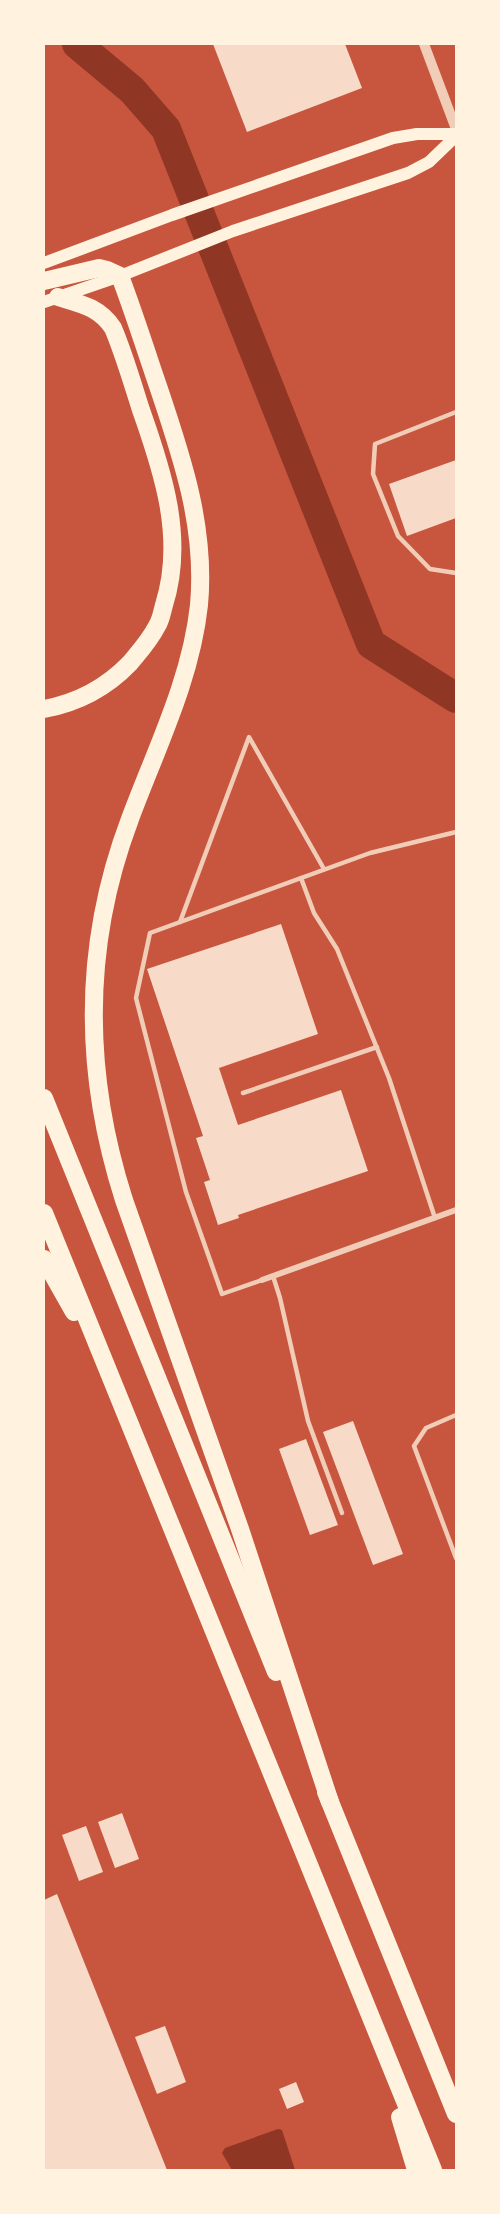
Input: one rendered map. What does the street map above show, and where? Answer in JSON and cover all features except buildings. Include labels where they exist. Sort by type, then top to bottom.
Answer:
[{"type":"highway","points":[[44,281],[99,268],[120,276],[187,474],[199,538],[200,582],[195,627],[183,680],[129,820],[107,895],[97,954],[95,989],[94,1047],[99,1098],[108,1146],[124,1200],[255,1573],[330,1802]]},
{"type":"highway","points":[[44,709],[76,701],[99,689],[121,672],[143,648],[158,625],[168,592],[172,563],[172,526],[166,488],[113,328],[103,314],[95,309],[51,300]]},
{"type":"highway","points":[[44,1098],[456,2114]]},
{"type":"highway","points":[[44,1213],[433,2170]]},
{"type":"highway","points":[[44,1259],[107,1370]]},
{"type":"highway","points":[[369,2012],[416,2170]]},
{"type":"main road","points":[[44,263],[172,215],[393,138],[417,134],[456,135]]},
{"type":"main road","points":[[51,300],[120,276],[233,231],[408,173],[429,162],[456,135]]},
{"type":"street","points":[[424,44],[456,129]]},
{"type":"street","points":[[262,1280],[456,1210]]},
{"type":"lane","points":[[456,412],[375,444],[373,474],[398,536],[429,569],[456,573]]},
{"type":"lane","points":[[180,922],[249,737],[324,869]]},
{"type":"lane","points":[[262,1280],[222,1294],[186,1192],[136,998],[150,933],[370,853],[456,832]]},
{"type":"lane","points":[[301,878],[314,914],[337,950],[377,1047],[435,1218]]},
{"type":"lane","points":[[243,1093],[377,1047]]},
{"type":"lane","points":[[273,1276],[308,1421],[342,1513]]},
{"type":"lane","points":[[456,1415],[426,1428],[414,1446],[456,1558]]},
{"type":"shaded area","points":[[278,2129],[282,2130],[295,2170],[232,2170],[222,2153],[225,2148]]},
{"type":"waterway","points":[[77,44],[132,90],[166,129],[371,644],[456,698]]}]
